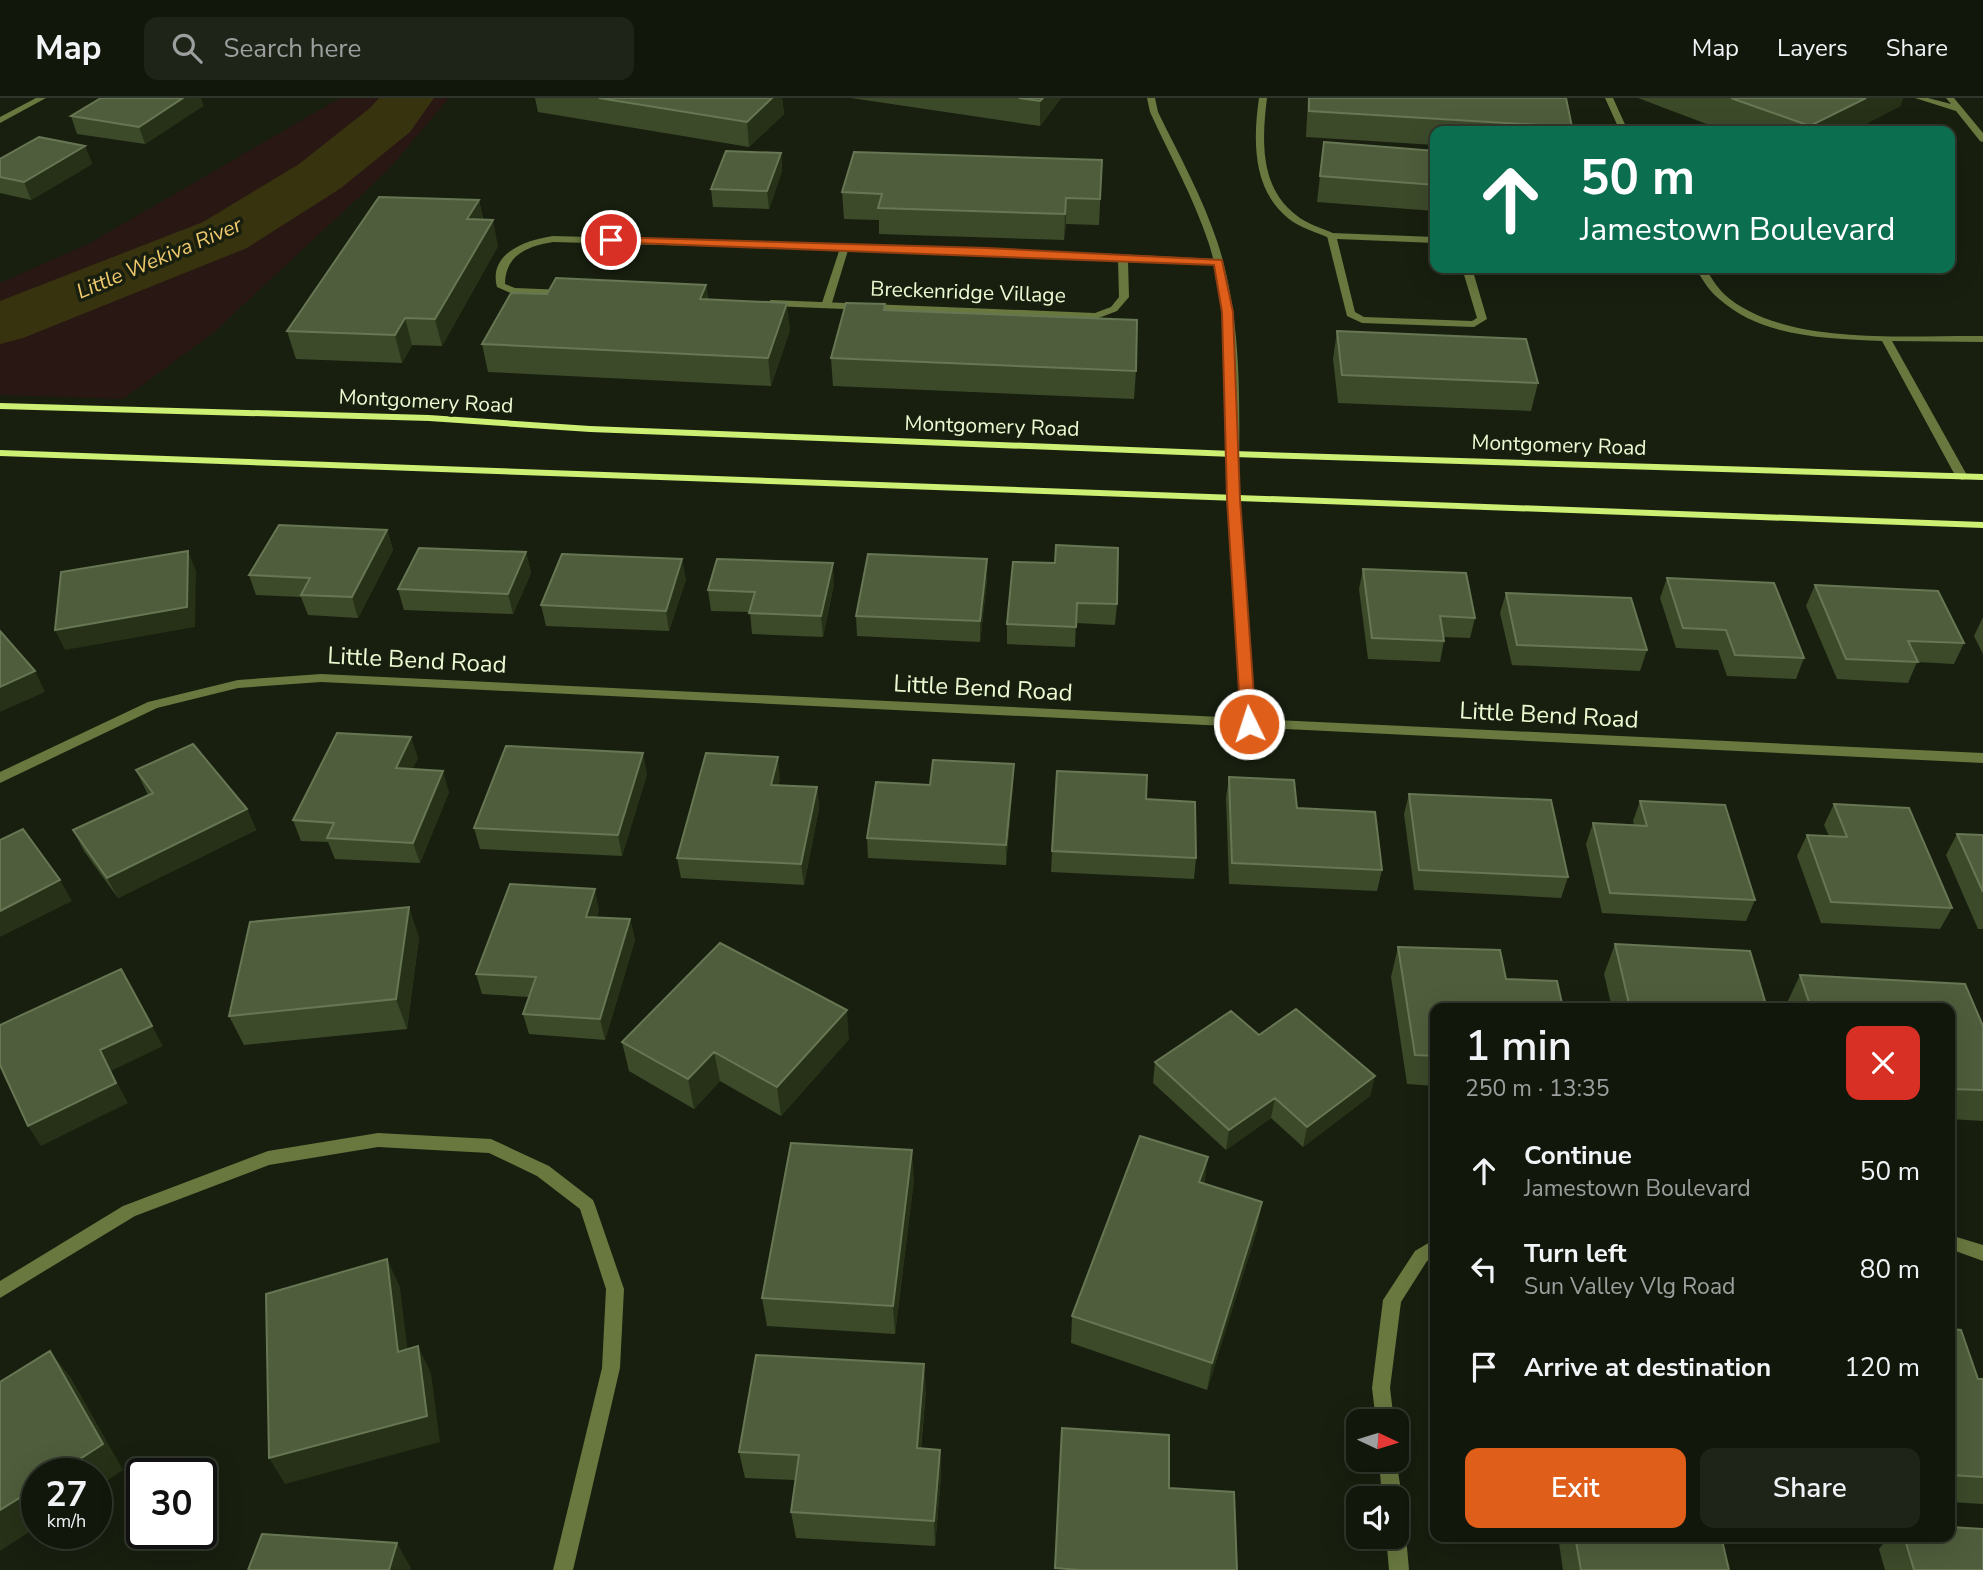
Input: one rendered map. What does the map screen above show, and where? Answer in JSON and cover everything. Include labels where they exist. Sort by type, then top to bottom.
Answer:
[{"type":"main road","name":"Montgomery Road","points":[[0,406],[429,418],[590,429],[1233,454],[1983,477]]},
{"type":"main road","points":[[0,453],[1983,525]]},
{"type":"street","points":[[0,120],[42,98]]},
{"type":"street","points":[[1151,98],[1154,111],[1203,218],[1218,262],[1228,312],[1233,499],[1249,724]]},
{"type":"street","points":[[1264,98],[1257,137],[1259,164],[1268,186],[1290,215],[1332,236],[1430,240]]},
{"type":"street","points":[[1609,98],[1622,126]]},
{"type":"street","points":[[1919,98],[1958,109]]},
{"type":"street","points":[[1950,98],[1983,139]]},
{"type":"street","points":[[1332,236],[1350,314],[1362,320],[1474,324],[1482,319],[1468,273]]},
{"type":"street","points":[[581,294],[513,291],[499,285],[498,273],[508,257],[531,242],[586,239],[1218,262]]},
{"type":"street","points":[[826,306],[844,247]]},
{"type":"street","name":"Breckenridge Village","points":[[758,303],[1096,316],[1114,309],[1124,297],[1123,258]]},
{"type":"street","points":[[1704,273],[1723,298],[1758,319],[1790,332],[1885,338],[1983,339]]},
{"type":"street","points":[[1885,338],[1962,477]]},
{"type":"street","name":"Little Bend Road","points":[[0,778],[153,705],[238,684],[321,678],[1983,758]]},
{"type":"street","points":[[0,1290],[129,1211],[268,1158],[378,1140],[491,1146],[543,1171],[587,1205],[615,1289],[611,1368],[563,1570]]},
{"type":"street","points":[[1955,1244],[1983,1253]]},
{"type":"street","points":[[1384,1409],[1381,1388],[1392,1300],[1421,1256],[1430,1250]]},
{"type":"street","points":[[1397,1549],[1399,1570]]},
{"type":"shaded area","points":[[340,98],[449,98],[388,170],[212,334],[123,399],[0,395],[0,283],[90,243]]},
{"type":"building","points":[[101,98],[183,98],[139,127],[71,116]]},
{"type":"building","points":[[599,98],[772,98],[747,122]]},
{"type":"building","points":[[1019,98],[1043,98],[1040,101]]},
{"type":"building","points":[[1309,98],[1566,98],[1572,126],[1556,126],[1309,111]]},
{"type":"building","points":[[1731,98],[1866,98],[1810,126]]},
{"type":"building","points":[[39,137],[85,146],[24,182],[0,177],[0,159]]},
{"type":"building","points":[[1324,142],[1430,151],[1430,185],[1320,176]]},
{"type":"building","points":[[726,151],[781,153],[767,191],[711,189]]},
{"type":"building","points":[[854,152],[1102,160],[1100,199],[1066,198],[1065,214],[878,208],[882,194],[842,192]]},
{"type":"building","points":[[379,197],[479,200],[467,219],[493,220],[435,319],[405,318],[395,335],[287,331]]},
{"type":"building","points":[[556,278],[706,285],[700,299],[787,303],[768,358],[482,344],[511,293],[547,294]]},
{"type":"building","points":[[846,303],[885,304],[884,310],[1137,320],[1136,371],[831,358]]},
{"type":"building","points":[[1337,331],[1526,339],[1538,383],[1342,375]]},
{"type":"building","points":[[279,525],[387,530],[352,597],[301,595],[310,578],[249,575]]},
{"type":"building","points":[[1056,545],[1118,548],[1117,604],[1077,603],[1076,627],[1007,624],[1013,562],[1055,563]]},
{"type":"building","points":[[419,548],[526,552],[508,594],[398,589]]},
{"type":"building","points":[[188,551],[187,607],[55,630],[61,572]]},
{"type":"building","points":[[562,554],[682,559],[666,611],[541,605]]},
{"type":"building","points":[[868,554],[987,559],[980,621],[856,616]]},
{"type":"building","points":[[717,559],[833,563],[821,616],[749,613],[755,592],[708,590]]},
{"type":"building","points":[[1363,569],[1466,573],[1475,618],[1440,616],[1444,641],[1372,638]]},
{"type":"building","points":[[1667,578],[1774,583],[1804,658],[1735,655],[1726,630],[1683,628]]},
{"type":"building","points":[[1815,585],[1938,591],[1964,643],[1908,641],[1918,662],[1846,659]]},
{"type":"building","points":[[1506,593],[1631,598],[1647,650],[1517,645]]},
{"type":"building","points":[[0,631],[35,671],[0,687]]},
{"type":"building","points":[[337,733],[411,737],[396,768],[443,771],[413,843],[327,838],[334,823],[293,820]]},
{"type":"building","points":[[193,744],[247,809],[107,878],[73,830],[153,793],[136,770]]},
{"type":"building","points":[[506,746],[643,753],[618,835],[474,828]]},
{"type":"building","points":[[706,753],[778,757],[771,785],[817,787],[801,864],[677,858]]},
{"type":"building","points":[[933,760],[1014,764],[1006,845],[867,838],[876,782],[930,785]]},
{"type":"building","points":[[1057,771],[1147,775],[1146,799],[1195,802],[1196,858],[1052,851]]},
{"type":"building","points":[[1229,777],[1294,780],[1297,808],[1375,812],[1382,870],[1232,863]]},
{"type":"building","points":[[1409,794],[1551,800],[1568,877],[1419,870]]},
{"type":"building","points":[[1640,801],[1725,805],[1755,900],[1610,893],[1593,823],[1647,826]]},
{"type":"building","points":[[1834,804],[1909,808],[1952,908],[1831,902],[1807,835],[1847,837]]},
{"type":"building","points":[[23,829],[60,880],[0,911],[0,840]]},
{"type":"building","points":[[1957,834],[1983,835],[1983,892]]},
{"type":"building","points":[[510,884],[595,889],[586,917],[630,919],[600,1019],[523,1014],[536,977],[476,974]]},
{"type":"building","points":[[409,907],[396,999],[229,1016],[250,922]]},
{"type":"building","points":[[720,943],[847,1010],[777,1087],[714,1052],[688,1079],[622,1042]]},
{"type":"building","points":[[1615,944],[1750,951],[1766,1003],[1629,1003]]},
{"type":"building","points":[[1398,947],[1500,950],[1506,979],[1557,981],[1562,1003],[1430,1003],[1430,1056],[1415,1055]]},
{"type":"building","points":[[121,969],[152,1026],[100,1050],[116,1083],[28,1126],[0,1065],[0,1025]]},
{"type":"building","points":[[1800,975],[1965,984],[1983,1026],[1983,1090],[1955,1089],[1955,1003],[1809,1003]]},
{"type":"building","points":[[1296,1009],[1375,1076],[1307,1127],[1275,1098],[1229,1130],[1155,1062],[1231,1011],[1259,1035]]},
{"type":"building","points":[[1140,1136],[1208,1157],[1199,1182],[1262,1202],[1212,1363],[1072,1316]]},
{"type":"building","points":[[791,1143],[912,1150],[893,1306],[762,1298]]},
{"type":"building","points":[[387,1259],[398,1352],[418,1346],[427,1416],[269,1458],[266,1294]]},
{"type":"building","points":[[1955,1329],[1961,1330],[1978,1379],[1983,1379],[1983,1477],[1955,1475]]},
{"type":"building","points":[[50,1351],[103,1444],[82,1458],[21,1458],[21,1497],[0,1510],[0,1382]]},
{"type":"building","points":[[756,1355],[924,1364],[917,1448],[940,1450],[934,1521],[791,1512],[799,1455],[739,1452]]},
{"type":"building","points":[[1062,1428],[1169,1435],[1169,1488],[1234,1492],[1237,1570],[1055,1568]]},
{"type":"building","points":[[1955,1527],[1983,1529],[1983,1570],[1914,1570],[1906,1542],[1955,1542]]},
{"type":"building","points":[[262,1534],[397,1543],[389,1570],[248,1570]]},
{"type":"building","points":[[1576,1542],[1722,1542],[1729,1570],[1581,1570]]},
{"type":"waterway","name":"Little Wekiva River","points":[[0,324],[225,235],[320,176],[390,120],[407,98]]},
{"type":"route","points":[[611,240],[987,251],[1218,262],[1228,312],[1233,499],[1249,724]]}]
